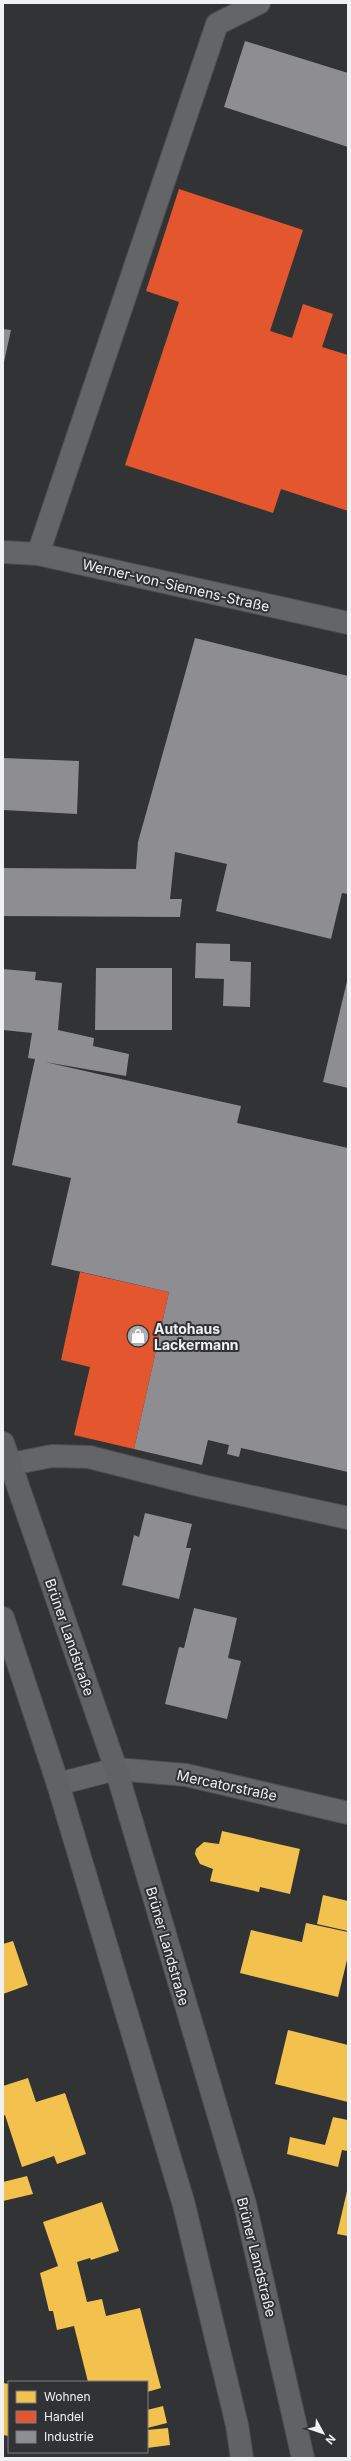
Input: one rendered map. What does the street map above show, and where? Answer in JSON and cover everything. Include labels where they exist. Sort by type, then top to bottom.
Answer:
[{"type":"main road","name":"Brüner Landstraße","points":[[3,1443],[116,1769],[245,2204],[303,2458]]},
{"type":"main road","points":[[3,1618],[58,1784],[184,2205],[237,2425],[242,2458]]},
{"type":"street","points":[[38,554],[217,24],[259,3]]},
{"type":"street","name":"Werner-von-Siemens-Straße","points":[[3,552],[38,554],[348,623]]},
{"type":"street","points":[[10,1464],[52,1456],[89,1457],[203,1486],[348,1518]]},
{"type":"street","name":"Mercatorstraße","points":[[58,1784],[116,1769],[186,1775],[348,1813]]},
{"type":"building: Wohnen","points":[[222,1831],[300,1849],[290,1894],[260,1887],[259,1892],[210,1881],[213,1869],[200,1864],[195,1854],[196,1849],[204,1842],[219,1844]]},
{"type":"building: Wohnen","points":[[323,1895],[348,1901],[348,1931],[317,1924]]},
{"type":"building: Wohnen","points":[[306,1923],[348,1932],[348,1956],[338,1997],[240,1973],[251,1930],[302,1942]]},
{"type":"building: Wohnen","points":[[13,1941],[28,1985],[3,1994],[3,1944]]},
{"type":"building: Wohnen","points":[[288,2030],[348,2045],[348,2102],[275,2084]]},
{"type":"building: Wohnen","points":[[28,2078],[36,2102],[65,2093],[86,2154],[57,2164],[54,2156],[22,2167],[5,2115],[3,2116],[3,2086]]},
{"type":"building: Wohnen","points":[[333,2117],[348,2120],[348,2151],[342,2150],[338,2167],[287,2154],[290,2137],[325,2145]]},
{"type":"building: Wohnen","points":[[27,2176],[33,2194],[3,2201],[3,2182]]},
{"type":"building: Wohnen","points":[[348,2191],[348,2236],[337,2234]]},
{"type":"building: Wohnen","points":[[102,2202],[119,2251],[91,2260],[90,2258],[77,2262],[87,2302],[102,2299],[106,2316],[140,2308],[161,2388],[148,2392],[148,2381],[88,2381],[74,2326],[57,2330],[53,2311],[49,2311],[40,2273],[58,2266],[43,2222]]},
{"type":"building: Wohnen","points":[[3,2383],[8,2384],[8,2436],[3,2435]]},
{"type":"building: Wohnen","points":[[163,2406],[167,2423],[148,2428],[148,2410]]},
{"type":"building: Wohnen","points":[[168,2428],[170,2445],[148,2448],[148,2430]]},
{"type":"building: Handel","points":[[179,189],[303,230],[270,331],[292,338],[303,304],[333,314],[322,347],[348,355],[348,511],[281,489],[273,513],[125,465],[179,302],[146,291]]},
{"type":"building: Handel","points":[[80,1272],[169,1292],[134,1449],[74,1435],[90,1367],[61,1360]]},
{"type":"building: Industrie","points":[[245,41],[348,73],[348,147],[224,107]]},
{"type":"building: Industrie","points":[[3,329],[11,330],[4,362],[3,362]]},
{"type":"building: Industrie","points":[[195,638],[348,676],[348,894],[342,893],[331,939],[216,911],[227,864],[175,852],[170,899],[182,899],[180,917],[3,916],[3,868],[136,869],[138,842]]},
{"type":"building: Industrie","points":[[3,758],[79,761],[77,814],[3,810]]},
{"type":"building: Industrie","points":[[196,943],[230,944],[230,961],[251,962],[250,1007],[223,1006],[224,979],[195,978]]},
{"type":"building: Industrie","points":[[96,968],[172,968],[172,1030],[95,1030]]},
{"type":"building: Industrie","points":[[3,969],[36,972],[35,980],[62,983],[58,1030],[94,1038],[93,1046],[129,1054],[126,1076],[45,1062],[241,1106],[237,1123],[348,1148],[348,1472],[241,1448],[239,1457],[227,1454],[229,1445],[208,1440],[202,1465],[134,1449],[169,1292],[51,1265],[71,1178],[12,1165],[35,1059],[28,1058],[32,1033],[3,1030]]},
{"type":"building: Industrie","points":[[348,977],[348,1088],[323,1082]]},
{"type":"building: Industrie","points":[[145,1513],[192,1524],[186,1548],[191,1548],[179,1599],[122,1585],[134,1535],[139,1537]]},
{"type":"building: Industrie","points":[[194,1608],[237,1618],[228,1658],[241,1661],[227,1719],[165,1704],[179,1647],[184,1648]]},
{"type":"place","name":"Autohaus Lackermann","points":[[138,1336]]}]
